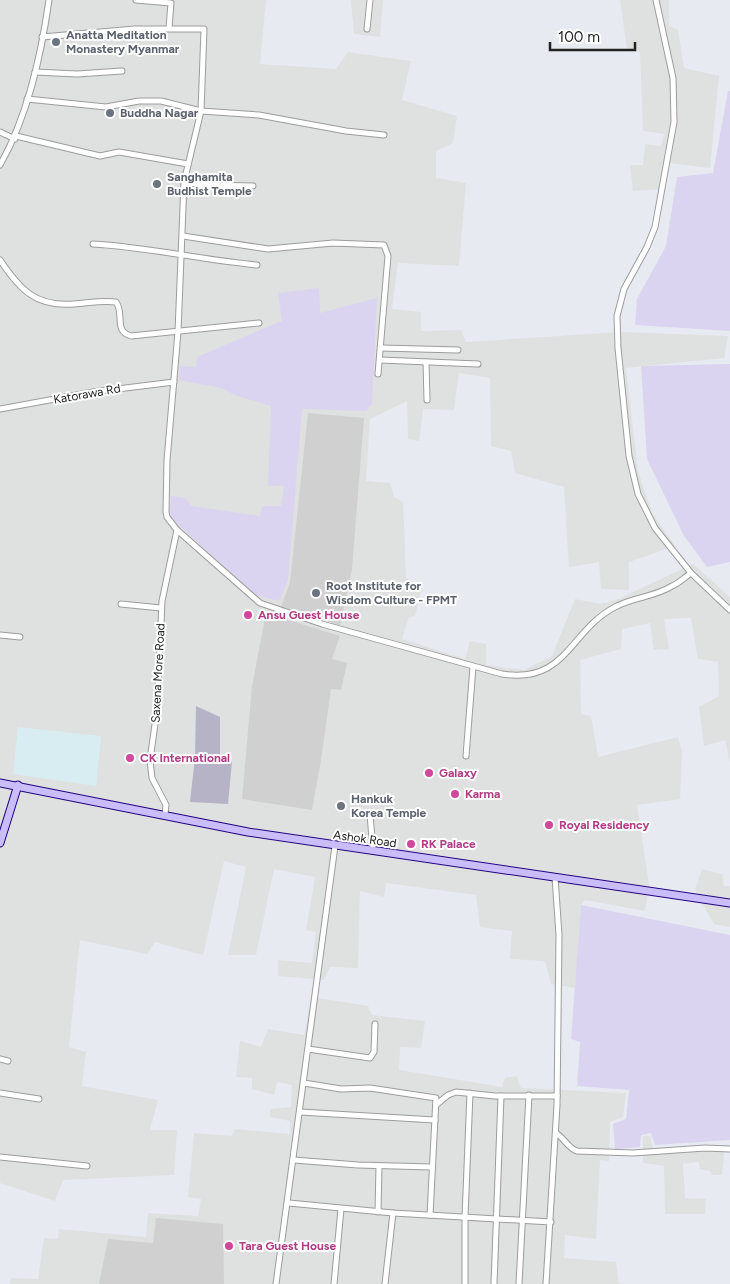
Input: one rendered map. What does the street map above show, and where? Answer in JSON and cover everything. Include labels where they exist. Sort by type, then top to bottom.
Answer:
[{"type":"street","points":[[0,166],[16,137],[35,72],[49,0]]},
{"type":"street","points":[[136,0],[171,3],[169,28]]},
{"type":"street","points":[[366,29],[370,0]]},
{"type":"street","points":[[656,0],[674,78],[676,98],[674,122],[655,227],[621,296],[617,316],[618,348],[629,456],[638,494],[655,528],[691,573],[730,610]]},
{"type":"street","points":[[42,37],[92,34],[120,29],[204,29],[201,111],[184,182],[178,332],[166,512],[167,517],[177,530],[260,603],[322,624],[473,667],[513,676],[531,675],[548,669],[606,613],[624,603],[672,587],[691,573]]},
{"type":"street","points":[[35,72],[77,74],[122,71]]},
{"type":"street","points":[[27,99],[106,107],[139,101],[161,102],[201,111],[259,115],[346,131],[384,135]]},
{"type":"street","points":[[0,132],[100,156],[119,152],[188,164]]},
{"type":"street","points":[[184,182],[203,185],[253,186]]},
{"type":"street","points":[[183,236],[268,249],[333,243],[384,245],[388,256],[378,374]]},
{"type":"street","points":[[93,244],[147,248],[180,255],[257,265]]},
{"type":"street","points":[[0,260],[25,293],[42,302],[71,305],[116,302],[120,310],[121,329],[124,334],[131,336],[259,323]]},
{"type":"street","points":[[381,348],[458,350]]},
{"type":"street","points":[[380,360],[478,364]]},
{"type":"street","points":[[426,362],[427,400]]},
{"type":"street","name":"Katorawa Rd","points":[[0,410],[93,392],[174,382]]},
{"type":"street","name":"Saxena More Road","points":[[165,814],[166,805],[152,778],[150,760],[157,710],[161,608],[166,575],[177,530]]},
{"type":"street","points":[[725,605],[730,599]]},
{"type":"street","points":[[121,604],[161,608]]},
{"type":"street","points":[[0,635],[20,637]]},
{"type":"street","points":[[466,756],[473,667]]},
{"type":"street","name":"Ashok Road","points":[[0,782],[248,832],[730,902]]},
{"type":"street","points":[[0,843],[18,785]]},
{"type":"street","points":[[370,814],[373,851]]},
{"type":"street","points":[[276,1284],[289,1202],[334,846]]},
{"type":"street","points":[[546,1284],[557,1096],[559,935],[555,877]]},
{"type":"street","points":[[308,1049],[370,1058],[374,1052],[375,1024]]},
{"type":"street","points":[[0,1058],[8,1061]]},
{"type":"street","points":[[304,1083],[341,1089],[370,1088],[436,1098],[430,1216]]},
{"type":"street","points":[[0,1093],[39,1100]]},
{"type":"street","points":[[436,1105],[451,1093],[501,1096],[557,1096]]},
{"type":"street","points":[[465,1284],[465,1217],[470,1093]]},
{"type":"street","points":[[519,1284],[529,1095]]},
{"type":"street","points":[[494,1284],[501,1096]]},
{"type":"street","points":[[300,1112],[435,1120]]},
{"type":"street","points":[[556,1133],[563,1137],[573,1150],[584,1152],[633,1153],[695,1148],[730,1149]]},
{"type":"street","points":[[0,1156],[87,1166]]},
{"type":"street","points":[[294,1160],[379,1166],[432,1167]]},
{"type":"street","points":[[378,1212],[379,1166]]},
{"type":"street","points":[[289,1202],[341,1209],[430,1216],[551,1222]]},
{"type":"street","points":[[334,1284],[341,1209]]},
{"type":"street","points":[[385,1284],[393,1213]]},
{"type":"shaded area","points":[[0,0],[266,0],[260,64],[336,69],[348,52],[411,61],[402,100],[457,116],[453,143],[436,151],[436,178],[466,183],[459,266],[398,263],[392,309],[421,312],[421,331],[461,330],[466,342],[622,332],[728,336],[724,358],[626,368],[638,471],[652,513],[675,546],[629,562],[629,590],[601,589],[599,562],[569,567],[564,487],[515,473],[511,451],[491,446],[490,378],[459,373],[454,410],[423,409],[419,441],[408,439],[407,401],[370,419],[366,481],[390,483],[394,497],[403,502],[406,578],[422,587],[415,616],[409,617],[402,639],[465,659],[470,641],[486,644],[486,665],[524,670],[552,656],[575,599],[600,604],[616,600],[693,564],[730,597],[730,762],[725,740],[704,746],[699,707],[719,696],[718,662],[698,659],[691,618],[664,619],[669,649],[654,650],[650,623],[622,629],[621,649],[580,660],[581,714],[591,716],[598,757],[678,737],[682,751],[680,799],[637,805],[649,885],[645,911],[585,900],[581,905],[575,988],[551,984],[545,961],[510,959],[512,931],[480,927],[476,895],[386,883],[384,897],[360,891],[358,968],[330,967],[324,980],[278,976],[278,960],[312,963],[316,932],[306,930],[315,877],[274,869],[256,955],[228,955],[246,867],[224,861],[203,955],[155,942],[147,954],[80,940],[69,1047],[86,1052],[82,1086],[158,1100],[150,1130],[177,1130],[174,1175],[63,1180],[55,1201],[0,1183]]},
{"type":"shaded area","points":[[351,0],[383,0],[380,37],[354,34]]},
{"type":"shaded area","points":[[620,0],[669,0],[669,26],[678,30],[684,68],[719,76],[710,168],[670,163],[665,189],[633,191],[630,165],[643,165],[645,144],[661,146],[664,134],[643,131],[640,52],[627,49]]},
{"type":"shaded area","points":[[728,91],[730,91],[730,331],[635,325],[637,299],[666,246],[677,177],[713,173]]},
{"type":"shaded area","points":[[319,288],[320,313],[377,298],[372,404],[366,411],[302,409],[288,580],[279,601],[253,594],[169,516],[171,496],[186,498],[191,506],[260,516],[262,506],[281,506],[284,486],[268,486],[271,406],[237,396],[221,388],[179,380],[180,366],[196,367],[197,357],[282,321],[278,293]]},
{"type":"shaded area","points":[[730,364],[730,562],[707,567],[684,536],[647,459],[641,366]]},
{"type":"shaded area","points":[[308,413],[364,418],[352,569],[340,625],[281,607],[290,582]]},
{"type":"shaded area","points":[[266,613],[340,636],[332,659],[347,663],[341,690],[331,689],[312,810],[242,799],[252,686]]},
{"type":"shaded area","points":[[196,706],[220,717],[220,760],[232,761],[228,804],[190,802],[195,757]]},
{"type":"shaded area","points":[[18,727],[101,736],[96,786],[13,774]]},
{"type":"shaded area","points":[[702,869],[722,874],[724,886],[730,886],[730,927],[714,924],[695,890]]},
{"type":"shaded area","points":[[581,905],[730,935],[730,1140],[655,1145],[651,1133],[641,1135],[640,1147],[615,1149],[613,1124],[626,1119],[629,1090],[577,1086],[580,1042],[571,1039]]},
{"type":"shaded area","points":[[311,997],[368,1006],[372,1015],[425,1021],[421,1048],[400,1047],[399,1070],[502,1087],[505,1078],[517,1076],[521,1088],[626,1093],[623,1117],[610,1122],[609,1161],[600,1160],[596,1239],[565,1235],[564,1258],[616,1262],[619,1283],[625,1284],[10,1284],[11,1278],[38,1279],[44,1238],[58,1239],[59,1229],[146,1237],[148,1213],[198,1216],[201,1199],[188,1197],[194,1133],[232,1136],[235,1129],[290,1134],[290,1121],[270,1117],[270,1109],[291,1107],[292,1085],[277,1082],[274,1095],[252,1089],[252,1078],[236,1077],[240,1041],[261,1047],[268,1029],[304,1035]]},
{"type":"shaded area","points":[[643,1136],[650,1136],[653,1148],[725,1145],[722,1175],[712,1175],[710,1171],[700,1169],[699,1162],[683,1164],[685,1198],[706,1199],[705,1214],[665,1214],[664,1166],[643,1163]]},
{"type":"shaded area","points":[[156,1218],[223,1224],[224,1284],[99,1284],[108,1239],[153,1243]]},
{"type":"place","name":"Anatta Meditation Monastery Myanmar","points":[[56,42]]},
{"type":"place","name":"Buddha Nagar","points":[[110,113]]},
{"type":"place","name":"Sanghamita Budhist Temple","points":[[157,184]]},
{"type":"place","name":"Root Institute for Wisdom Culture - FPMT","points":[[316,593]]},
{"type":"place","name":"Ansu Guest House","points":[[248,615]]},
{"type":"place","name":"CK International","points":[[130,758]]},
{"type":"place","name":"Galaxy","points":[[429,773]]},
{"type":"place","name":"Karma","points":[[455,794]]},
{"type":"place","name":"Hankuk Korea Temple","points":[[341,806]]},
{"type":"place","name":"Royal Residency","points":[[549,825]]},
{"type":"place","name":"RK Palace","points":[[411,844]]},
{"type":"place","name":"Tara Guest House","points":[[229,1246]]}]
